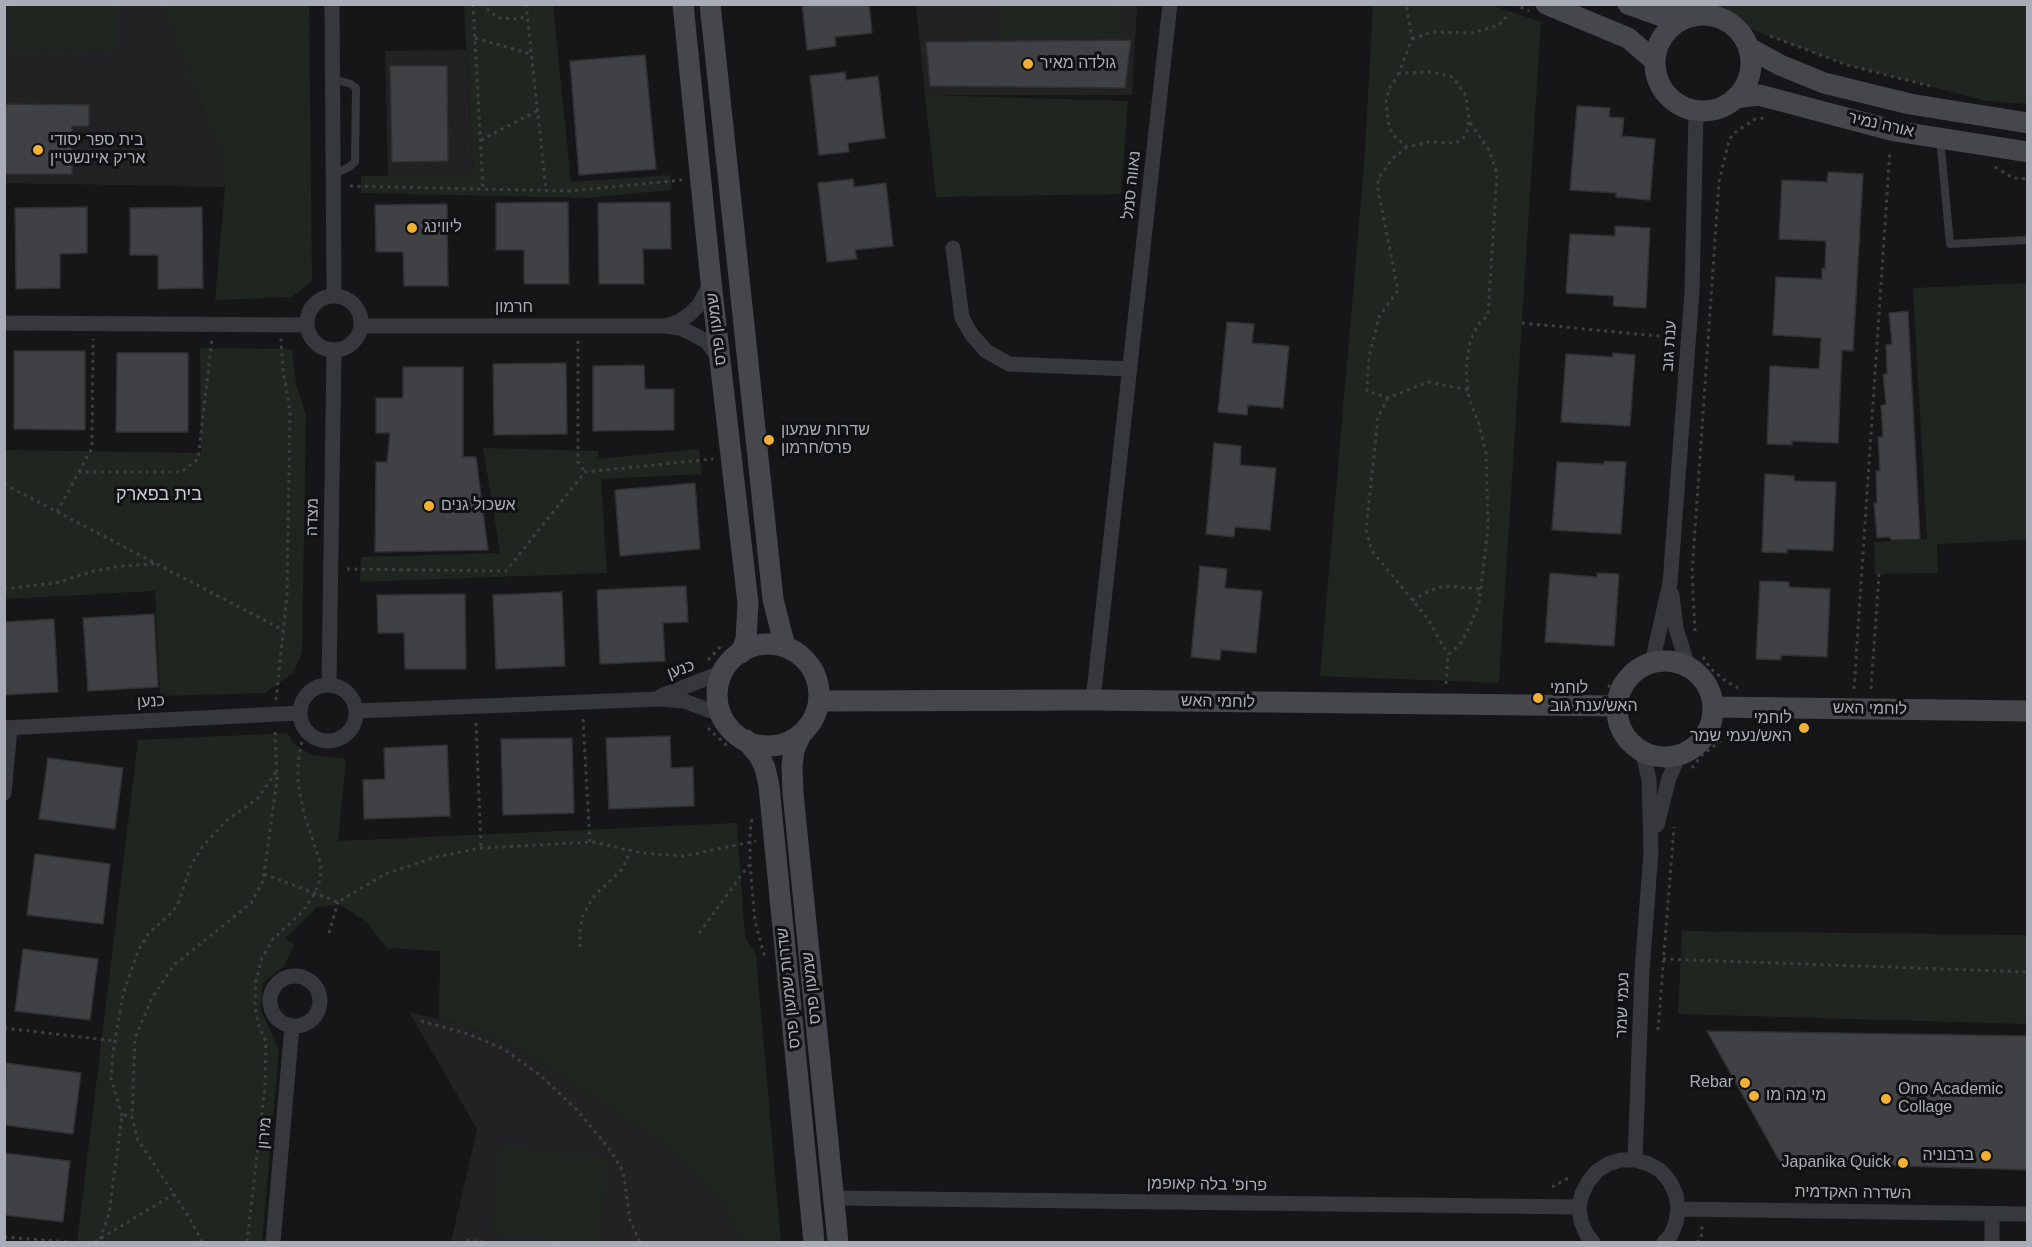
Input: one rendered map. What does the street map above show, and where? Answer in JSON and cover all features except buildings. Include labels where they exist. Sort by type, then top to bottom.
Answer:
[{"type":"street","points":[[332,4],[334,296]]},
{"type":"street","name":"שמעון פרס","points":[[683,4],[748,611],[746,639],[741,653]]},
{"type":"street","name":"שמעון פרס","points":[[710,4],[772,587],[777,620],[785,647]]},
{"type":"street","name":"נאווה סמל","points":[[1093,700],[1170,4]]},
{"type":"street","points":[[1546,4],[1628,38],[1654,60]]},
{"type":"street","points":[[1628,4],[1662,16],[1702,14],[1714,16],[1726,20],[1736,28],[1744,37],[1749,48],[1750,75],[1735,98],[1724,106],[1696,111],[1674,102],[1666,94],[1655,73],[1654,60],[1661,38],[1669,28],[1690,16]]},
{"type":"street","name":"אורה נמיר","points":[[1749,48],[1780,65],[1824,83],[1910,104],[2028,123]]},
{"type":"street","name":"אורה נמיר","points":[[1735,98],[1759,95],[1895,131],[2028,152]]},
{"type":"street","name":"ענת גוב","points":[[1695,661],[1676,628],[1670,583],[1692,292],[1696,111]]},
{"type":"street","points":[[953,248],[962,318],[972,335],[986,351],[1009,364],[1130,369]]},
{"type":"street","name":"חרמון","points":[[665,327],[690,314],[702,300],[711,282]]},
{"type":"street","points":[[334,296],[343,297],[357,308],[362,326],[360,334],[350,346],[334,351],[319,346],[309,333],[307,325],[308,316],[317,302],[334,296]]},
{"type":"street","points":[[4,323],[307,325]]},
{"type":"street","name":"חרמון","points":[[362,326],[680,328],[706,342],[721,361]]},
{"type":"street","name":"מצדה","points":[[329,684],[334,351]]},
{"type":"street","name":"ענת גוב","points":[[1647,660],[1670,583]]},
{"type":"street","points":[[761,644],[785,647],[797,653],[814,673],[819,686],[819,701],[810,724],[801,734],[789,741],[759,745],[734,732],[722,715],[718,692],[723,672],[727,665],[750,647],[761,644]]},
{"type":"street","points":[[1647,660],[1695,661],[1711,695],[1713,707],[1712,721],[1706,734],[1684,764],[1642,751],[1628,740],[1621,730],[1609,700],[1647,660]]},
{"type":"street","name":"כנען","points":[[650,699],[679,691],[723,672]]},
{"type":"street","points":[[329,684],[345,690],[355,703],[356,711],[352,729],[337,740],[328,742],[319,740],[304,730],[299,713],[300,705],[308,692],[329,684]]},
{"type":"street","name":"כנען","points":[[356,711],[650,699],[684,701],[722,715]]},
{"type":"street","name":"לוחמי האש","points":[[819,701],[1609,700]]},
{"type":"street","name":"לוחמי האש","points":[[1713,707],[2028,711]]},
{"type":"street","name":"כנען","points":[[7,728],[299,713]]},
{"type":"street","points":[[4,793],[7,728]]},
{"type":"street","name":"שמעון פרס","points":[[801,734],[794,750],[793,794],[838,1242]]},
{"type":"street","name":"שדרות שמעון פרס","points":[[746,740],[759,755],[769,786],[814,1242]]},
{"type":"street","name":"נעמי שמר","points":[[1635,1160],[1642,971],[1651,852],[1649,779],[1642,751]]},
{"type":"street","name":"נעמי שמר","points":[[1651,852],[1669,778],[1684,764]]},
{"type":"street","name":"מירון","points":[[273,1242],[292,1026]]},
{"type":"street","points":[[1593,1242],[1581,1222],[1579,1207],[1582,1194],[1588,1182],[1597,1172],[1608,1164],[1621,1160],[1635,1160],[1648,1164],[1661,1172],[1670,1182],[1676,1195],[1678,1209],[1671,1235],[1664,1242]]},
{"type":"street","name":"פרופ' בלה קאופמן","points":[[833,1198],[1579,1207]]},
{"type":"street","name":"השדרה האקדמית","points":[[1678,1209],[2028,1214]]},
{"type":"street","points":[[1992,1214],[1992,1242]]},
{"type":"lane","points":[[333,79],[351,84],[356,88],[355,162],[333,181]]},
{"type":"lane","points":[[1943,138],[1941,148],[1950,244],[2028,240]]},
{"type":"path","points":[[473,4],[483,189]]},
{"type":"path","points":[[481,4],[498,18],[519,19],[527,15]]},
{"type":"path","points":[[526,4],[546,190]]},
{"type":"path","points":[[1406,4],[1412,39],[1399,73],[1389,89],[1386,116],[1389,129],[1407,147]]},
{"type":"path","points":[[1711,4],[1749,28],[1847,65],[1939,88]]},
{"type":"path","points":[[1412,39],[1432,32],[1472,33],[1499,25],[1510,13]]},
{"type":"path","points":[[475,38],[531,54]]},
{"type":"path","points":[[1399,73],[1432,72],[1453,77],[1466,96],[1469,121],[1467,132],[1462,140],[1455,143],[1429,142],[1407,147],[1392,159],[1378,179],[1378,190],[1398,290],[1379,318],[1369,357],[1367,391],[1388,398],[1428,382],[1469,390]]},
{"type":"path","points":[[481,140],[537,111]]},
{"type":"path","points":[[1448,655],[1460,644],[1479,604],[1488,527],[1487,467],[1482,437],[1469,399],[1466,370],[1470,341],[1478,325],[1488,315],[1497,174],[1489,150],[1469,121]]},
{"type":"path","points":[[1695,636],[1692,573],[1696,498],[1719,182],[1729,140]]},
{"type":"path","points":[[1854,688],[1891,145]]},
{"type":"path","points":[[333,181],[569,191],[701,178]]},
{"type":"path","points":[[1522,323],[1669,337]]},
{"type":"path","points":[[57,512],[92,448],[93,324]]},
{"type":"path","points":[[79,472],[181,472],[198,459],[214,324]]},
{"type":"path","points":[[202,1242],[189,1217],[138,1140],[132,1114],[135,1038],[152,998],[174,965],[252,903],[263,881],[277,771],[275,714],[286,596],[291,410],[283,370],[281,325]]},
{"type":"path","points":[[578,326],[578,462],[585,472]]},
{"type":"path","points":[[1388,398],[1378,417],[1366,530],[1372,551],[1428,619],[1448,655],[1446,684]]},
{"type":"path","points":[[330,568],[506,571],[585,472],[731,457]]},
{"type":"path","points":[[4,484],[283,630]]},
{"type":"path","points":[[4,589],[56,583],[94,571],[121,566],[156,564]]},
{"type":"path","points":[[1871,689],[1879,574]]},
{"type":"path","points":[[1412,600],[1444,586],[1482,589]]},
{"type":"path","points":[[1609,700],[1647,660]]},
{"type":"path","points":[[1695,661],[1711,669],[1736,687]]},
{"type":"path","points":[[582,702],[590,842]]},
{"type":"path","points":[[475,706],[481,848]]},
{"type":"path","points":[[248,1242],[265,1086],[266,1042],[258,1023],[255,1005],[256,981],[262,958],[273,939],[303,911],[315,894],[320,880],[321,865],[304,814],[298,783],[298,762],[304,730]]},
{"type":"path","points":[[1684,764],[1702,755],[1734,731]]},
{"type":"path","points":[[100,1239],[109,1214],[122,1116],[111,1078],[115,1041],[123,994],[138,951],[148,933],[178,904],[191,865],[202,846],[226,821],[258,798],[277,771]]},
{"type":"path","points":[[1657,1040],[1675,816]]},
{"type":"path","points":[[328,933],[338,902],[385,874],[436,857],[481,848],[590,842],[642,853],[684,855],[774,837]]},
{"type":"path","points":[[580,947],[583,915],[594,896],[621,870],[627,860],[629,850]]},
{"type":"path","points":[[699,933],[750,864]]},
{"type":"path","points":[[264,874],[338,902]]},
{"type":"path","points":[[1663,959],[2028,972]]},
{"type":"path","points":[[421,1021],[465,1033],[502,1048],[540,1075],[576,1108],[608,1147],[623,1172],[630,1220],[640,1242]]},
{"type":"path","points":[[4,1028],[115,1041]]},
{"type":"path","points":[[122,1116],[132,1114]]},
{"type":"path","points":[[95,1242],[174,1194]]},
{"type":"path","points":[[4,1237],[68,1242]]},
{"type":"path","points":[[468,1242],[468,1240],[484,1242]]},
{"type":"shaded area","points":[[553,4],[571,182],[670,175],[672,190],[587,198],[361,193],[361,176],[473,175],[464,5]]},
{"type":"shaded area","points":[[5,5],[161,5],[221,156],[225,187],[5,183]]},
{"type":"shaded area","points":[[10,5],[117,5],[118,50],[10,52]]},
{"type":"shaded area","points":[[161,5],[309,5],[312,281],[292,297],[215,300],[225,187],[221,156]]},
{"type":"shaded area","name":"גולדה מאיר","points":[[916,5],[1137,5],[1132,95],[925,95]]},
{"type":"shaded area","points":[[999,5],[1120,5],[1119,37],[1000,37]]},
{"type":"shaded area","points":[[1373,5],[1490,5],[1541,22],[1499,683],[1320,676],[1364,165]]},
{"type":"shaded area","points":[[1686,5],[2027,5],[2027,104],[1987,101],[1847,65]]},
{"type":"shaded area","points":[[466,50],[473,175],[388,176],[385,51]]},
{"type":"shaded area","points":[[925,95],[1128,101],[1121,194],[936,197]]},
{"type":"shaded area","points":[[2027,283],[2027,540],[1937,544],[1938,573],[1875,574],[1874,542],[1927,539],[1913,288]]},
{"type":"shaded area","points":[[200,348],[292,349],[296,384],[306,415],[302,652],[294,672],[265,693],[160,696],[155,591],[5,599],[5,450],[201,453]]},
{"type":"shaded area","points":[[483,448],[598,451],[599,459],[699,449],[702,474],[601,479],[607,573],[360,582],[361,557],[500,553]]},
{"type":"shaded area","points":[[287,733],[294,744],[311,755],[346,759],[338,841],[737,823],[745,937],[756,955],[781,1242],[742,1242],[722,1204],[680,1157],[512,1045],[463,1025],[439,1019],[440,951],[387,948],[366,922],[341,905],[317,907],[286,938],[294,946],[284,966],[263,983],[261,1010],[279,1050],[262,1242],[77,1242],[138,740]]},
{"type":"shaded area","points":[[1682,931],[2027,935],[2027,1024],[1678,1014]]},
{"type":"shaded area","points":[[409,1012],[463,1025],[512,1045],[641,1129],[680,1157],[722,1204],[742,1242],[451,1242],[477,1129]]},
{"type":"shaded area","points":[[501,1147],[607,1158],[599,1242],[492,1234]]},
{"type":"place","name":"גולדה מאיר","points":[[1028,64]]},
{"type":"place","name":"בית ספר יסודי אריק איינשטיין","points":[[38,150]]},
{"type":"place","name":"ליווינג","points":[[412,228]]},
{"type":"place","name":"שדרות שמעון פרס/חרמון","points":[[769,440]]},
{"type":"place","name":"אשכול גנים","points":[[429,506]]},
{"type":"place","name":"לוחמי האש/ענת גוב","points":[[1538,698]]},
{"type":"place","name":"לוחמי האש/נעמי שמר","points":[[1804,728]]},
{"type":"place","name":"Rebar","points":[[1745,1083]]},
{"type":"place","name":"מי מה מו","points":[[1754,1096]]},
{"type":"place","name":"Ono Academic Collage","points":[[1886,1099]]},
{"type":"place","name":"ברבוניה","points":[[1986,1156]]},
{"type":"place","name":"Japanika Quick","points":[[1903,1163]]},
{"type":"district","name":"בית בפארק","points":[[159,495]]}]
